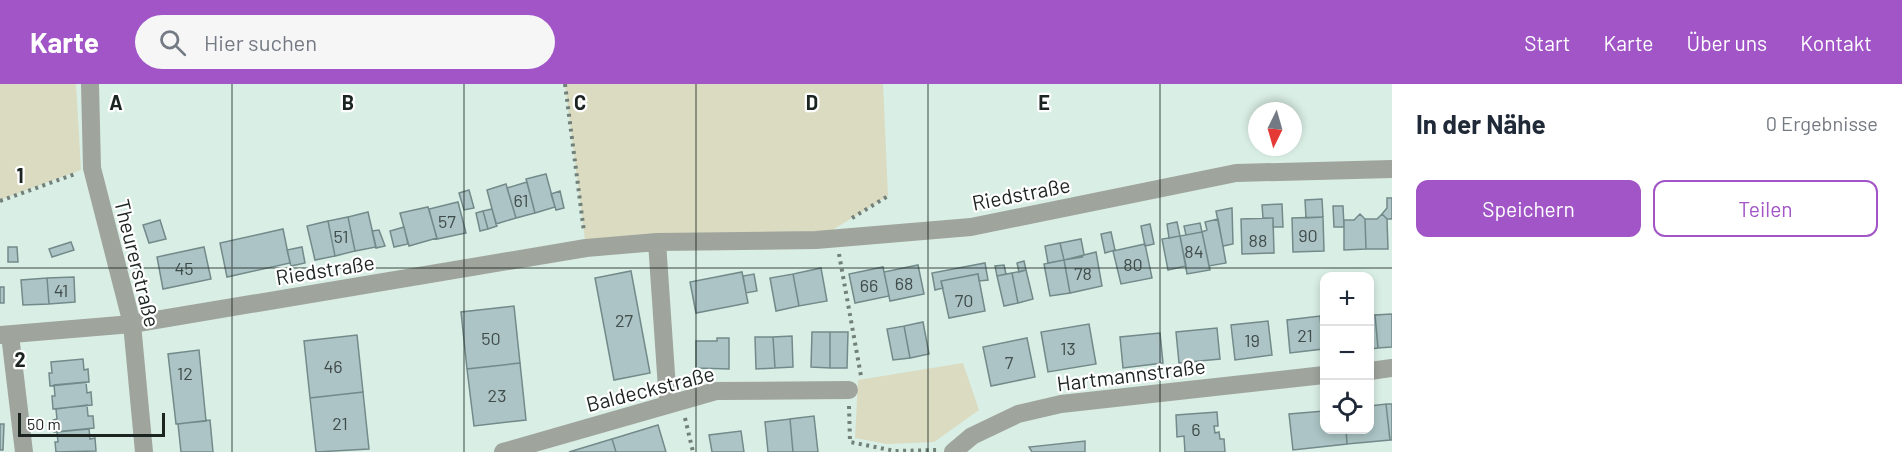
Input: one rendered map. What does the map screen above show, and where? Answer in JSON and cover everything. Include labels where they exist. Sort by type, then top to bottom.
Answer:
[{"type":"street","name":"Theurerstraße","points":[[90,84],[92,168],[132,324],[144,452]]},
{"type":"street","name":"Riedstraße","points":[[5,335],[132,324],[586,248],[657,242],[836,238],[970,227],[1236,172],[1392,169]]},
{"type":"street","points":[[657,242],[668,403]]},
{"type":"street","points":[[5,335],[24,452]]},
{"type":"street","points":[[1374,370],[1392,368]]},
{"type":"street","name":"Hartmannstraße","points":[[954,451],[972,436],[1018,414],[1061,404],[1320,375]]},
{"type":"street","name":"Baldeckstraße","points":[[503,452],[716,391],[849,390]]},
{"type":"path","points":[[565,84],[586,248]]},
{"type":"path","points":[[0,201],[92,168]]},
{"type":"path","points":[[836,238],[861,376],[849,390],[850,442],[895,451],[954,451]]},
{"type":"path","points":[[687,424],[693,452]]},
{"type":"green space","points":[[0,84],[76,84],[81,170],[0,200]]},
{"type":"green space","points":[[565,84],[883,84],[888,196],[816,240],[586,248]]},
{"type":"green space","points":[[963,363],[979,410],[934,442],[887,444],[855,438],[858,380]]},
{"type":"building","points":[[546,174],[555,207],[535,213],[526,179]]},
{"type":"building","points":[[527,182],[535,213],[516,218],[507,188]]},
{"type":"building","points":[[506,184],[516,218],[496,224],[487,190]]},
{"type":"building","points":[[469,190],[474,208],[464,210],[459,193]]},
{"type":"building","points":[[560,191],[564,208],[556,210],[551,194]]},
{"type":"building","points":[[1387,198],[1392,198],[1392,219],[1387,219],[1382,214],[1387,208]]},
{"type":"building","points":[[1322,199],[1323,217],[1306,218],[1305,200]]},
{"type":"building","points":[[458,202],[466,233],[437,239],[429,209]]},
{"type":"building","points":[[1282,204],[1283,227],[1273,227],[1273,218],[1263,218],[1262,205]]},
{"type":"building","points":[[1333,206],[1343,206],[1344,227],[1334,227]]},
{"type":"building","points":[[428,207],[437,238],[409,246],[400,213]]},
{"type":"building","points":[[1232,208],[1233,244],[1223,246],[1216,211]]},
{"type":"building","points":[[492,209],[497,226],[488,229],[483,211]]},
{"type":"building","points":[[483,211],[488,229],[480,231],[476,213]]},
{"type":"building","points":[[368,212],[376,247],[355,251],[348,217]]},
{"type":"building","points":[[1360,214],[1365,219],[1366,249],[1344,250],[1344,220],[1354,220]]},
{"type":"building","points":[[1382,214],[1387,219],[1388,249],[1366,249],[1365,219],[1377,219]]},
{"type":"building","points":[[348,217],[355,251],[335,256],[328,221]]},
{"type":"building","points":[[1323,217],[1324,251],[1293,252],[1292,218]]},
{"type":"building","points":[[1273,218],[1274,253],[1242,254],[1241,219]]},
{"type":"building","points":[[1218,219],[1226,263],[1209,266],[1202,232],[1207,230],[1205,222]]},
{"type":"building","points":[[160,220],[166,239],[149,243],[143,225]]},
{"type":"building","points":[[328,221],[335,256],[315,260],[307,226]]},
{"type":"building","points":[[1177,222],[1180,236],[1169,238],[1167,224]]},
{"type":"building","points":[[1200,223],[1202,232],[1186,235],[1184,226]]},
{"type":"building","points":[[1150,224],[1154,244],[1145,246],[1141,226]]},
{"type":"building","points":[[404,227],[408,244],[394,247],[390,231]]},
{"type":"building","points":[[283,229],[290,263],[227,277],[220,243]]},
{"type":"building","points":[[379,230],[385,246],[376,248],[372,231]]},
{"type":"building","points":[[1111,232],[1115,250],[1105,253],[1101,234]]},
{"type":"building","points":[[1202,232],[1210,270],[1187,274],[1180,236]]},
{"type":"building","points":[[1180,236],[1186,266],[1168,270],[1162,239]]},
{"type":"building","points":[[1081,239],[1084,254],[1082,257],[1064,260],[1060,243]]},
{"type":"building","points":[[71,242],[74,250],[52,257],[49,249]]},
{"type":"building","points":[[1060,243],[1064,260],[1048,263],[1045,246]]},
{"type":"building","points":[[1145,244],[1152,278],[1121,284],[1113,251]]},
{"type":"building","points":[[8,247],[17,247],[18,262],[8,262]]},
{"type":"building","points":[[204,247],[211,279],[163,289],[157,257]]},
{"type":"building","points":[[302,247],[305,263],[291,266],[287,250]]},
{"type":"building","points":[[1096,252],[1102,286],[1070,293],[1064,260]]},
{"type":"building","points":[[1064,260],[1070,293],[1050,296],[1044,264]]},
{"type":"building","points":[[1024,261],[1026,270],[1019,272],[1017,263]]},
{"type":"building","points":[[985,263],[988,280],[979,281],[978,274],[941,281],[943,288],[935,290],[932,273]]},
{"type":"building","points":[[918,265],[924,294],[890,301],[884,272]]},
{"type":"building","points":[[1004,265],[1006,274],[997,276],[995,266]]},
{"type":"building","points":[[883,267],[889,296],[855,303],[849,274]]},
{"type":"building","points":[[821,268],[827,301],[799,306],[793,274]]},
{"type":"building","points":[[1026,270],[1033,299],[1018,303],[1012,273]]},
{"type":"building","points":[[631,271],[650,373],[614,380],[595,278]]},
{"type":"building","points":[[742,272],[748,303],[696,313],[690,282]]},
{"type":"building","points":[[1012,273],[1018,303],[1004,306],[997,276]]},
{"type":"building","points":[[754,274],[757,291],[746,293],[743,276]]},
{"type":"building","points":[[793,274],[799,306],[776,311],[770,278]]},
{"type":"building","points":[[978,274],[985,311],[949,318],[941,281]]},
{"type":"building","points":[[74,277],[75,302],[49,304],[47,278]]},
{"type":"building","points":[[47,278],[49,304],[23,305],[21,280]]},
{"type":"building","points":[[0,287],[4,287],[4,303],[0,303]]},
{"type":"building","points":[[514,306],[520,363],[467,369],[461,312]]},
{"type":"building","points":[[1392,314],[1392,347],[1378,348],[1375,315]]},
{"type":"building","points":[[1374,315],[1378,348],[1374,348],[1374,326]]},
{"type":"building","points":[[1320,316],[1320,349],[1290,353],[1287,320]]},
{"type":"building","points":[[1268,321],[1272,355],[1235,360],[1231,325]]},
{"type":"building","points":[[923,322],[929,354],[910,358],[904,326]]},
{"type":"building","points":[[1089,324],[1096,364],[1048,372],[1041,332]]},
{"type":"building","points":[[904,326],[910,358],[893,360],[887,329]]},
{"type":"building","points":[[1217,328],[1220,359],[1179,363],[1176,332]]},
{"type":"building","points":[[812,332],[830,332],[830,368],[811,367]]},
{"type":"building","points":[[830,332],[848,332],[847,368],[830,368]]},
{"type":"building","points":[[1160,333],[1163,363],[1123,368],[1120,337]]},
{"type":"building","points":[[357,335],[363,392],[310,398],[304,341]]},
{"type":"building","points":[[792,336],[793,367],[775,368],[773,337]]},
{"type":"building","points":[[755,337],[773,337],[775,368],[756,369]]},
{"type":"building","points":[[717,338],[729,338],[729,369],[696,368],[696,341],[717,341]]},
{"type":"building","points":[[1027,338],[1035,377],[991,386],[983,347]]},
{"type":"building","points":[[199,350],[206,421],[176,424],[168,354]]},
{"type":"building","points":[[83,359],[84,370],[88,369],[89,382],[50,386],[51,362]]},
{"type":"building","points":[[520,363],[526,420],[474,426],[467,369]]},
{"type":"building","points":[[86,382],[87,393],[91,392],[92,405],[53,409],[54,385]]},
{"type":"building","points":[[363,392],[369,449],[316,452],[310,398]]},
{"type":"building","points":[[1386,404],[1392,404],[1392,440],[1390,440]]},
{"type":"building","points":[[1386,404],[1390,440],[1347,444],[1346,434],[1374,434],[1374,406]]},
{"type":"building","points":[[87,405],[88,416],[93,416],[94,428],[54,432],[53,420],[57,419],[56,409]]},
{"type":"building","points":[[1320,411],[1320,434],[1346,434],[1347,444],[1293,450],[1289,414]]},
{"type":"building","points":[[1217,412],[1218,426],[1214,426],[1215,433],[1219,432],[1220,439],[1224,439],[1225,452],[1185,452],[1184,436],[1177,437],[1176,415]]},
{"type":"building","points":[[814,416],[818,452],[793,452],[790,419]]},
{"type":"building","points":[[790,419],[793,452],[768,452],[765,422]]},
{"type":"building","points":[[210,420],[213,452],[181,452],[178,424]]},
{"type":"building","points":[[0,424],[4,424],[3,450],[0,450]]},
{"type":"building","points":[[658,425],[666,452],[616,452],[612,439]]},
{"type":"building","points":[[89,429],[90,439],[95,438],[96,451],[56,452],[57,432]]},
{"type":"building","points":[[741,431],[744,452],[712,452],[709,435]]},
{"type":"building","points":[[612,439],[616,452],[569,452]]},
{"type":"building","points":[[1085,441],[1085,452],[1032,452],[1029,447]]}]
